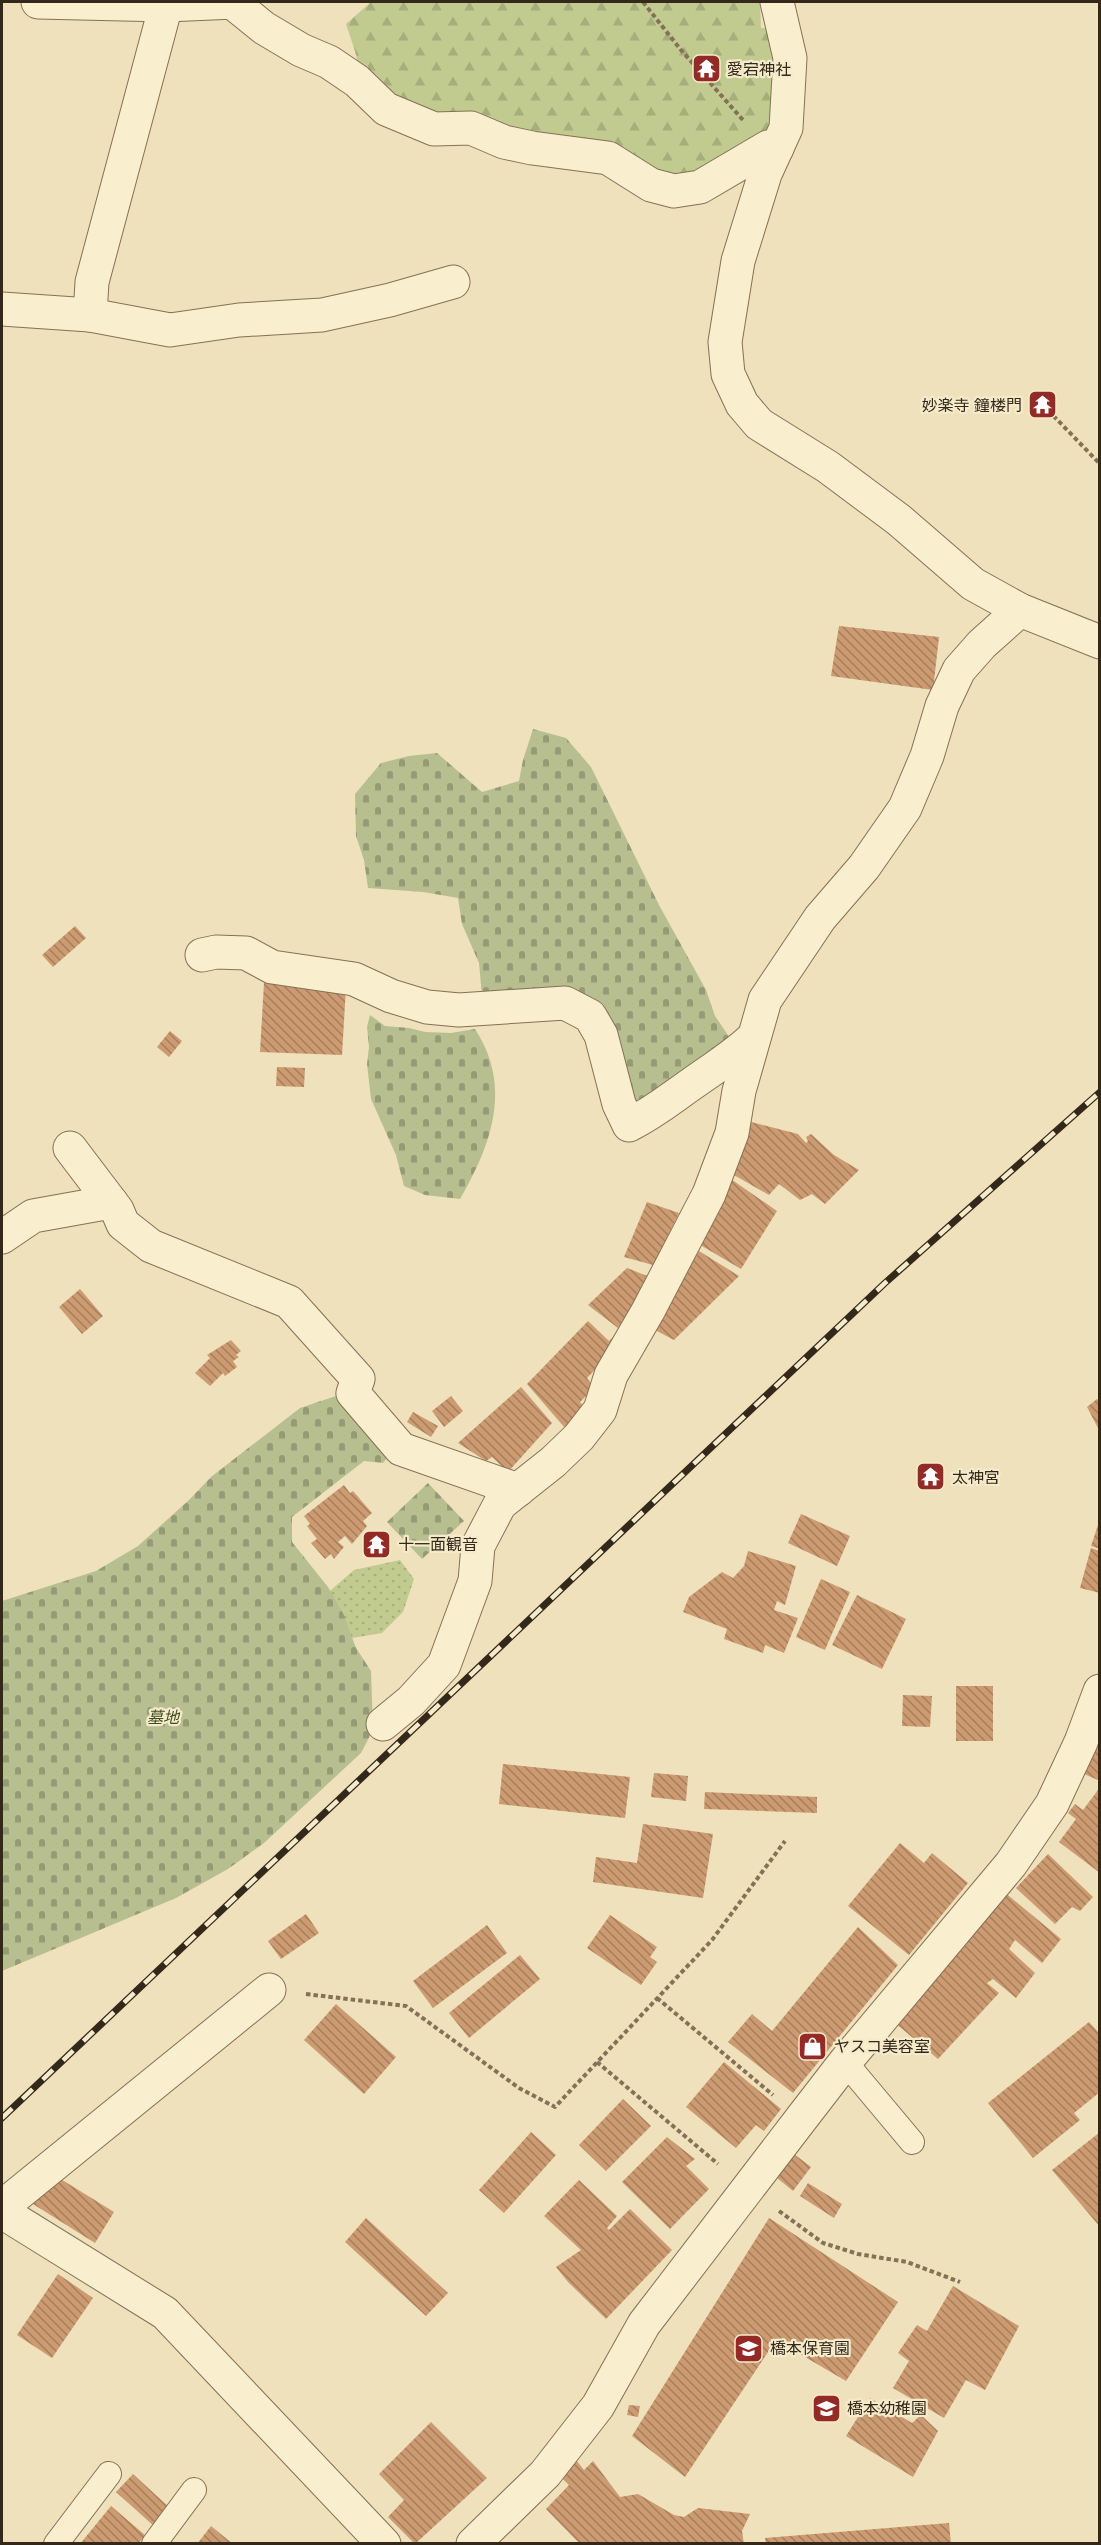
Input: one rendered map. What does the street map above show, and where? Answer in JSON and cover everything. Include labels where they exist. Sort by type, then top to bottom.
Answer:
[{"type":"street","points":[[38,2],[166,5],[234,2],[264,28],[301,50],[329,62],[357,81],[386,109],[434,129],[471,128],[504,142],[608,158],[651,185],[674,191],[700,187],[772,147]]},
{"type":"street","points":[[777,2],[790,58],[786,128],[772,147],[738,261],[725,342],[728,374],[742,404],[759,424],[828,467],[899,520],[973,584],[1020,610],[1100,642]]},
{"type":"street","points":[[90,315],[92,282],[166,5]]},
{"type":"street","points":[[2,309],[90,315],[170,330],[239,320],[322,315],[390,300],[453,282]]},
{"type":"street","points":[[383,1724],[411,1701],[444,1665],[475,1581],[478,1546],[500,1504],[566,1449],[600,1410],[611,1375],[709,1194],[732,1133],[753,1038],[765,1000],[820,918],[864,867],[905,808],[927,756],[942,706],[958,670],[982,644],[1020,610]]},
{"type":"street","points":[[202,955],[216,952],[246,953],[272,967],[354,979],[391,996],[428,1007],[459,1010],[565,1003],[590,1016],[601,1035],[619,1104],[629,1125],[657,1111],[692,1084],[734,1057],[753,1038]]},
{"type":"street","points":[[70,1148],[111,1203],[123,1224],[151,1246],[289,1302],[358,1379],[353,1393],[401,1449],[518,1490]]},
{"type":"street","points":[[2,1237],[33,1216],[111,1203]]},
{"type":"street","points":[[473,2544],[545,2474],[598,2406],[644,2324],[845,2062],[1022,1847],[1052,1804],[1081,1742],[1100,1691]]},
{"type":"street","points":[[2,2207],[269,1990]]},
{"type":"street","points":[[2,2212],[165,2313],[384,2544]]},
{"type":"lane","points":[[845,2062],[912,2142]]},
{"type":"lane","points":[[56,2544],[109,2474]]},
{"type":"lane","points":[[153,2544],[194,2490]]},
{"type":"path","points":[[643,2],[681,50],[772,147]]},
{"type":"path","points":[[1043,405],[1100,464]]},
{"type":"path","points":[[269,1990],[406,2006],[519,2088],[555,2107],[712,1940],[785,1841]]},
{"type":"path","points":[[657,1998],[801,2119]]},
{"type":"green space","points":[[371,2],[760,2],[761,28],[778,28],[783,128],[698,182],[439,127],[361,77],[346,24]]},
{"type":"green space","points":[[533,729],[566,738],[591,767],[659,905],[706,990],[715,1016],[734,1044],[637,1105],[604,1031],[482,996],[479,963],[462,924],[458,898],[423,892],[368,888],[364,860],[356,836],[355,794],[381,763],[409,756],[437,753],[482,792],[519,781]]},
{"type":"green space","points":[[370,1015],[385,1026],[425,1032],[451,1033],[475,1029],[487,1051],[493,1072],[495,1094],[493,1116],[481,1158],[460,1199],[425,1195],[404,1186],[396,1155],[371,1099],[367,1064],[369,1047],[367,1027]]},
{"type":"green space","name":"墓地","points":[[339,1395],[389,1456],[383,1463],[364,1461],[292,1517],[292,1542],[328,1587],[343,1613],[356,1648],[371,1671],[373,1730],[361,1753],[264,1843],[228,1869],[176,1898],[2,1971],[2,1601],[96,1571],[138,1546],[211,1477],[300,1408]]},
{"type":"green space","points":[[428,1483],[464,1521],[422,1559],[387,1522]]},
{"type":"green space","points":[[400,1560],[414,1579],[403,1612],[382,1633],[352,1638],[317,1602],[354,1570]]},
{"type":"building","points":[[839,626],[939,637],[933,690],[831,676]]},
{"type":"building","points":[[75,926],[86,938],[53,967],[42,955]]},
{"type":"building","points":[[264,983],[346,987],[342,1055],[260,1052]]},
{"type":"building","points":[[170,1031],[182,1041],[169,1057],[157,1047]]},
{"type":"building","points":[[277,1067],[305,1068],[304,1087],[276,1086]]},
{"type":"building","points":[[747,1121],[798,1134],[806,1143],[808,1141],[806,1137],[811,1134],[834,1155],[859,1170],[825,1204],[812,1194],[800,1200],[779,1184],[769,1195],[727,1171]]},
{"type":"building","points":[[725,1175],[777,1211],[741,1269],[697,1243]]},
{"type":"building","points":[[647,1202],[679,1213],[653,1265],[624,1257]]},
{"type":"building","points":[[699,1251],[739,1276],[674,1340],[655,1330]]},
{"type":"building","points":[[627,1268],[650,1277],[618,1328],[588,1305]]},
{"type":"building","points":[[80,1289],[103,1316],[82,1334],[59,1307]]},
{"type":"building","points":[[588,1321],[609,1341],[614,1336],[621,1343],[587,1378],[594,1388],[580,1402],[586,1410],[565,1428],[527,1384]]},
{"type":"building","points":[[231,1340],[241,1351],[236,1355],[239,1357],[233,1361],[237,1367],[225,1376],[223,1373],[210,1386],[195,1373],[210,1358],[207,1355]]},
{"type":"building","points":[[521,1387],[552,1423],[508,1472],[492,1457],[486,1461],[458,1443]]},
{"type":"building","points":[[451,1396],[463,1411],[444,1427],[432,1411]]},
{"type":"building","points":[[1097,1399],[1100,1402],[1100,1432],[1087,1407]]},
{"type":"building","points":[[413,1412],[438,1426],[431,1437],[407,1422]]},
{"type":"building","points":[[344,1485],[350,1493],[353,1491],[372,1513],[363,1521],[367,1526],[352,1544],[345,1536],[338,1542],[344,1547],[334,1559],[331,1554],[325,1559],[311,1543],[317,1539],[307,1526],[310,1524],[304,1516]]},
{"type":"building","points":[[801,1514],[850,1536],[837,1566],[788,1543]]},
{"type":"building","points":[[1100,1522],[1100,1549],[1091,1546]]},
{"type":"building","points":[[1091,1548],[1100,1551],[1100,1593],[1080,1588]]},
{"type":"building","points":[[748,1551],[796,1566],[785,1605],[777,1601],[774,1610],[798,1618],[784,1653],[765,1645],[763,1653],[724,1639],[727,1629],[683,1612],[689,1597],[722,1572],[733,1578],[744,1566]]},
{"type":"building","points":[[821,1579],[850,1592],[825,1650],[796,1637]]},
{"type":"building","points":[[857,1595],[906,1619],[882,1669],[832,1645]]},
{"type":"building","points":[[956,1686],[993,1686],[993,1741],[956,1741]]},
{"type":"building","points":[[903,1695],[932,1696],[930,1727],[902,1726]]},
{"type":"building","points":[[1097,1741],[1100,1742],[1100,1781],[1082,1773]]},
{"type":"building","points":[[503,1764],[630,1777],[625,1818],[499,1804]]},
{"type":"building","points":[[654,1773],[688,1776],[686,1801],[651,1797]]},
{"type":"building","points":[[1098,1790],[1100,1791],[1100,1873],[1059,1842],[1076,1819],[1068,1813],[1075,1804],[1083,1810]]},
{"type":"building","points":[[705,1792],[817,1797],[817,1813],[704,1809]]},
{"type":"building","points":[[643,1824],[713,1834],[703,1898],[593,1882],[596,1857],[637,1863]]},
{"type":"building","points":[[900,1843],[924,1863],[932,1853],[968,1883],[909,1955],[848,1906]]},
{"type":"building","points":[[1048,1854],[1093,1897],[1080,1911],[1072,1907],[1055,1924],[1016,1888]]},
{"type":"building","points":[[1003,1891],[1061,1939],[1042,1963],[1015,1940],[1009,1949],[1035,1973],[1016,1998],[993,1979],[987,1983],[999,1993],[938,2059],[894,2022]]},
{"type":"building","points":[[306,1914],[319,1933],[281,1959],[268,1941]]},
{"type":"building","points":[[610,1915],[657,1947],[650,1957],[657,1962],[641,1985],[587,1948]]},
{"type":"building","points":[[487,1925],[507,1953],[433,2008],[413,1981]]},
{"type":"building","points":[[858,1927],[898,1965],[793,2093],[728,2042],[752,2014],[772,2031]]},
{"type":"building","points":[[520,1955],[540,1979],[469,2038],[449,2013]]},
{"type":"building","points":[[336,2004],[396,2057],[364,2094],[304,2040]]},
{"type":"building","points":[[1089,2022],[1100,2034],[1100,2092],[1074,2113],[1080,2120],[1033,2158],[988,2103]]},
{"type":"building","points":[[724,2062],[781,2109],[764,2131],[756,2125],[736,2148],[686,2107]]},
{"type":"building","points":[[623,2099],[651,2126],[606,2171],[579,2145]]},
{"type":"building","points":[[531,2132],[556,2155],[504,2213],[479,2190]]},
{"type":"building","points":[[1100,2132],[1100,2227],[1052,2170]]},
{"type":"building","points":[[667,2137],[695,2159],[686,2166],[709,2189],[670,2229],[622,2182]]},
{"type":"building","points":[[794,2154],[811,2167],[793,2191],[776,2177]]},
{"type":"building","points":[[51,2173],[114,2212],[95,2243],[33,2204]]},
{"type":"building","points":[[579,2180],[617,2216],[607,2228],[609,2230],[630,2209],[672,2250],[606,2319],[556,2267],[581,2250],[544,2216]]},
{"type":"building","points":[[808,2183],[842,2204],[834,2218],[800,2196]]},
{"type":"building","points":[[366,2218],[448,2293],[426,2316],[345,2242]]},
{"type":"building","points":[[769,2218],[898,2302],[846,2381],[776,2340],[685,2477],[632,2436]]},
{"type":"building","points":[[58,2274],[93,2298],[52,2358],[17,2335]]},
{"type":"building","points":[[953,2286],[1019,2326],[985,2390],[966,2380],[944,2418],[893,2388],[909,2361],[898,2353],[917,2325],[927,2331]]},
{"type":"building","points":[[870,2398],[912,2423],[921,2415],[938,2431],[913,2477],[846,2436]]},
{"type":"building","points":[[629,2405],[640,2406],[638,2417],[627,2415]]},
{"type":"building","points":[[431,2422],[487,2478],[415,2544],[388,2517],[404,2500],[379,2474]]},
{"type":"building","points":[[576,2460],[584,2470],[593,2461],[620,2497],[638,2494],[674,2515],[684,2517],[698,2508],[750,2514],[742,2531],[744,2544],[580,2544],[546,2509],[569,2485],[560,2476]]},
{"type":"building","points":[[133,2474],[171,2509],[155,2527],[116,2492]]},
{"type":"building","points":[[111,2506],[145,2535],[138,2544],[80,2544]]},
{"type":"building","points":[[949,2523],[951,2544],[766,2544],[765,2538]]},
{"type":"building","points":[[211,2526],[233,2544],[197,2544]]},
{"type":"railway","points":[[2,2118],[885,1283],[1100,1092]]},
{"type":"place","name":"愛宕神社","points":[[706,69]]},
{"type":"place","name":"妙楽寺 鐘楼門","points":[[1043,405]]},
{"type":"place","name":"太神宮","points":[[931,1477]]},
{"type":"place","name":"十一面観音","points":[[377,1544]]},
{"type":"place","name":"ヤスコ美容室","points":[[813,2046]]},
{"type":"place","name":"橋本保育園","points":[[749,2348]]},
{"type":"place","name":"橋本幼稚園","points":[[826,2408]]}]
